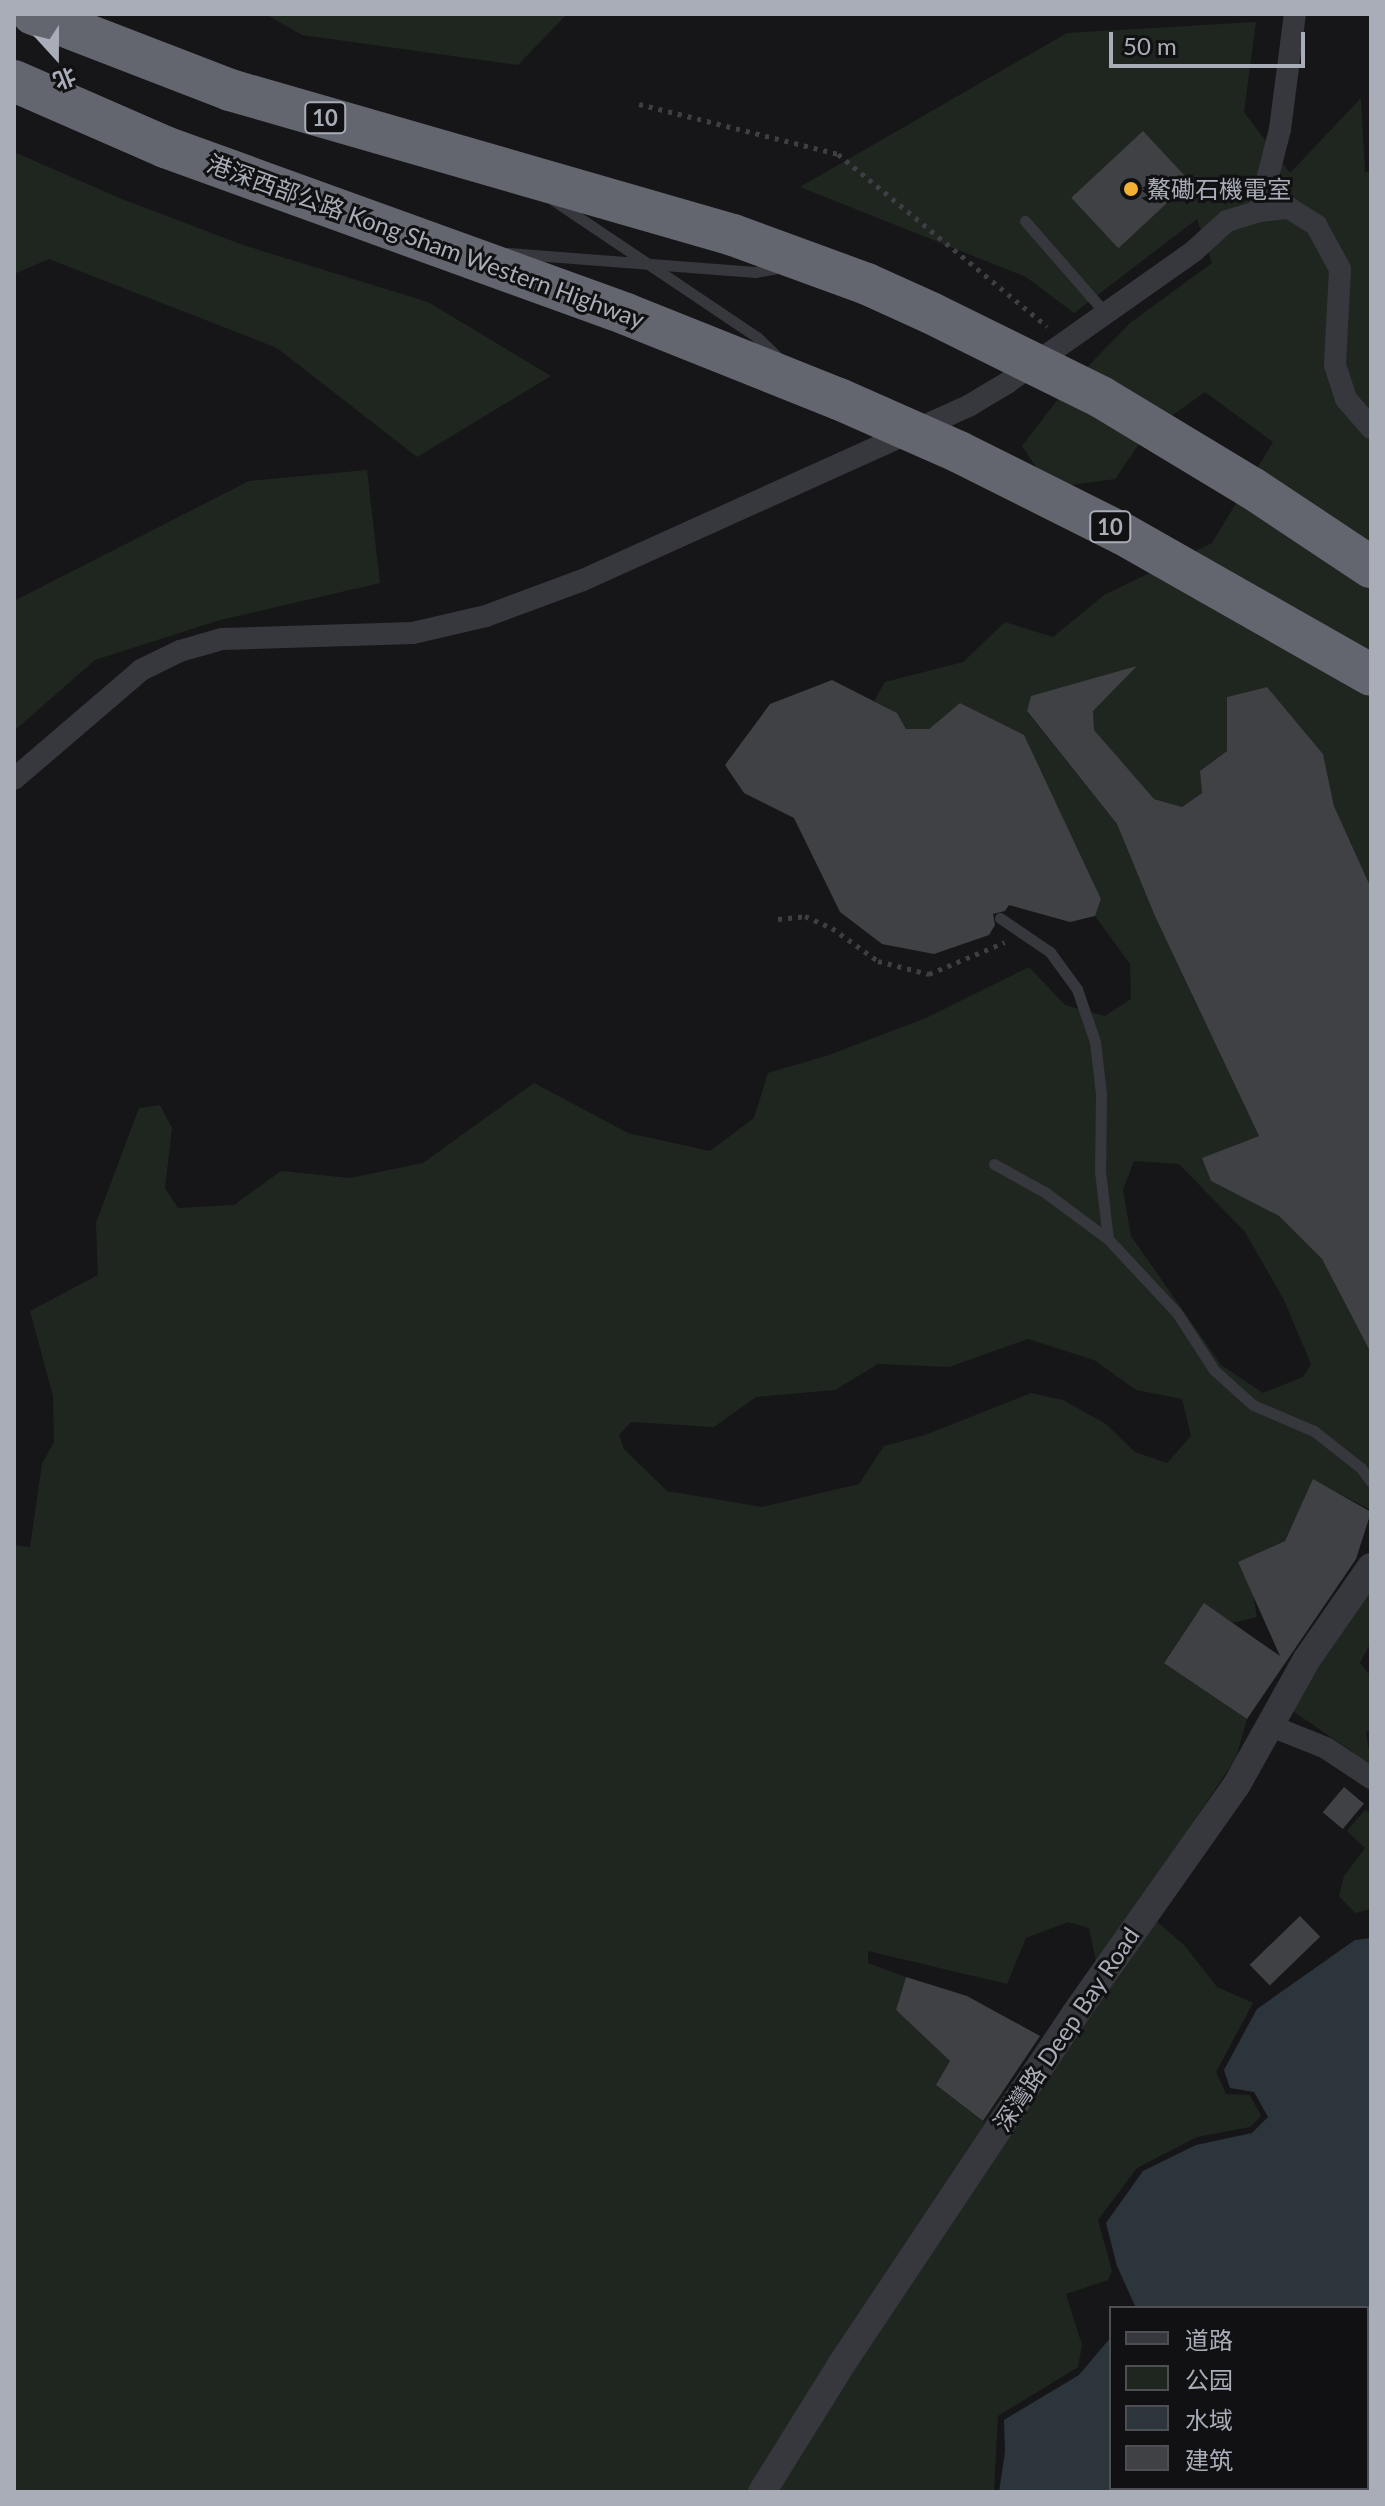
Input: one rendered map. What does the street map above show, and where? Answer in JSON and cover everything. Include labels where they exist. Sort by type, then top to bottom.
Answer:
[{"type":"highway","name":"10","points":[[33,14],[176,72],[273,104],[661,212],[810,263],[931,313],[1101,397],[1252,488],[1371,567]]},
{"type":"highway","name":"港深西部公路 Kong Sham Western Highway","points":[[14,81],[165,147],[692,339],[830,395]]},
{"type":"highway","name":"10","points":[[830,395],[959,452],[1123,534],[1371,675]]},
{"type":"street","points":[[1259,211],[1280,129],[1295,14]]},
{"type":"street","points":[[14,779],[141,670],[180,651],[222,639],[413,633],[486,616],[583,580],[970,405],[1067,342],[1194,251],[1227,221],[1259,211],[1289,208],[1316,225],[1340,269],[1335,365],[1346,399],[1371,428]]},
{"type":"street","name":"深灣路 Deep Bay Road","points":[[762,2492],[843,2362],[1075,2014],[1236,1786],[1307,1659],[1371,1567]]},
{"type":"street","points":[[1271,1726],[1326,1748],[1371,1778]]},
{"type":"lane","points":[[493,165],[757,337],[830,395]]},
{"type":"lane","points":[[1025,221],[1106,314]]},
{"type":"lane","points":[[455,251],[755,272],[810,263]]},
{"type":"lane","points":[[1000,918],[1050,952],[1077,989],[1095,1042],[1101,1094],[1100,1171],[1108,1239]]},
{"type":"lane","points":[[994,1164],[1046,1193],[1108,1239],[1177,1313],[1214,1370],[1253,1405],[1314,1431],[1361,1468],[1371,1482]]},
{"type":"path","points":[[639,104],[838,154],[1067,342]]},
{"type":"path","points":[[778,919],[805,916],[832,928],[878,961],[929,974],[1025,934]]},
{"type":"green space","points":[[265,14],[567,14],[518,65],[302,35]]},
{"type":"green space","points":[[1256,22],[1244,112],[1290,173],[1361,98],[1365,172],[1371,171],[1371,888],[1334,806],[1323,754],[1267,687],[1227,697],[1227,751],[1200,771],[1202,793],[1182,807],[1154,799],[1031,696],[1027,712],[1117,824],[1154,914],[1259,1136],[1203,1158],[1211,1181],[1279,1216],[1322,1259],[1363,1337],[1371,1335],[1371,1510],[1313,1480],[1285,1541],[1238,1562],[1253,1595],[1257,1617],[1232,1623],[1204,1604],[1164,1662],[1247,1719],[1236,1758],[1138,1905],[1185,1946],[1217,1987],[1253,2003],[1216,2072],[1226,2094],[1250,2095],[1261,2116],[1250,2127],[1197,2137],[1137,2168],[1098,2220],[1112,2271],[1108,2280],[1066,2294],[1082,2345],[1078,2367],[998,2416],[994,2492],[14,2492],[14,1545],[30,1547],[42,1464],[54,1442],[53,1396],[30,1311],[98,1275],[96,1223],[139,1108],[160,1105],[172,1128],[165,1188],[178,1208],[234,1205],[281,1171],[350,1178],[423,1163],[534,1083],[628,1133],[710,1151],[754,1118],[768,1073],[829,1055],[926,1018],[1029,967],[1065,1005],[1105,1016],[1131,999],[1130,964],[1095,916],[1101,899],[1049,789],[1007,727],[960,703],[929,729],[906,729],[897,713],[874,701],[885,682],[963,662],[1005,622],[1053,637],[1104,595],[1212,543],[1273,442],[1205,392],[1145,435],[1115,479],[1050,488],[1022,446],[1065,390],[1130,323],[1212,263],[1197,219],[1074,313],[1026,277],[800,187],[1067,33]],"holes":[[[1134,1161],[1179,1164],[1245,1232],[1284,1300],[1311,1364],[1303,1377],[1263,1393],[1221,1365],[1131,1236],[1123,1190]],[[1028,1339],[1094,1360],[1136,1390],[1182,1399],[1191,1436],[1167,1463],[1135,1452],[1106,1424],[1063,1400],[1031,1393],[925,1435],[884,1446],[859,1484],[762,1507],[667,1491],[624,1449],[619,1435],[631,1422],[714,1427],[756,1397],[835,1390],[878,1364],[949,1367]],[[1068,1922],[1089,1928],[1097,1966],[984,2122],[937,2086],[950,2061],[896,2010],[906,1977],[868,1963],[868,1951],[1007,1984],[1026,1938]]]},
{"type":"green space","points":[[14,152],[122,199],[243,245],[428,302],[551,376],[417,457],[277,348],[49,259],[14,274]]},
{"type":"green space","points":[[367,470],[380,583],[220,620],[95,660],[14,731],[14,601],[249,481]]},
{"type":"green space","points":[[1371,1583],[1371,1642],[1360,1663],[1371,1676],[1371,1729],[1366,1732],[1371,1763],[1366,1765],[1350,1750],[1291,1710]]},
{"type":"green space","points":[[1365,1810],[1371,1813],[1371,1909],[1355,1913],[1339,1896],[1344,1876],[1365,1848],[1347,1831]]},
{"type":"water","points":[[1371,1938],[1371,2492],[999,2492],[1005,2452],[1004,2420],[1079,2375],[1109,2339],[1109,2490],[1369,2490],[1369,2306],[1135,2306],[1117,2266],[1106,2223],[1143,2171],[1196,2145],[1252,2133],[1268,2117],[1254,2092],[1230,2088],[1224,2070],[1257,2009],[1355,1940]]},
{"type":"building","name":"鰲磡石機電室","points":[[1143,131],[1190,181],[1118,248],[1071,198]]},
{"type":"building","points":[[1137,666],[1093,711],[1094,730],[1154,799],[1182,807],[1202,793],[1200,771],[1227,751],[1227,697],[1267,687],[1323,754],[1334,806],[1371,888],[1371,1353],[1322,1259],[1279,1216],[1211,1181],[1202,1158],[1259,1136],[1154,914],[1117,824],[1027,711],[1031,696]]},
{"type":"building","points":[[832,680],[897,713],[906,729],[929,729],[960,703],[1024,735],[1101,899],[1095,916],[1070,922],[1009,905],[1005,911],[993,914],[995,925],[989,935],[934,954],[882,944],[840,912],[794,818],[744,793],[725,765],[770,704]]},
{"type":"building","points":[[1313,1479],[1371,1512],[1356,1559],[1247,1719],[1164,1663],[1204,1603],[1280,1656],[1238,1562],[1285,1541]]},
{"type":"building","points":[[1344,1787],[1364,1804],[1343,1829],[1323,1812]]},
{"type":"building","points":[[1300,1916],[1320,1937],[1270,1985],[1250,1965]]},
{"type":"building","points":[[906,1977],[967,1996],[1040,2036],[983,2121],[936,2085],[950,2061],[896,2010]]},
{"type":"place","name":"鰲磡石機電室","points":[[1131,189]]}]
